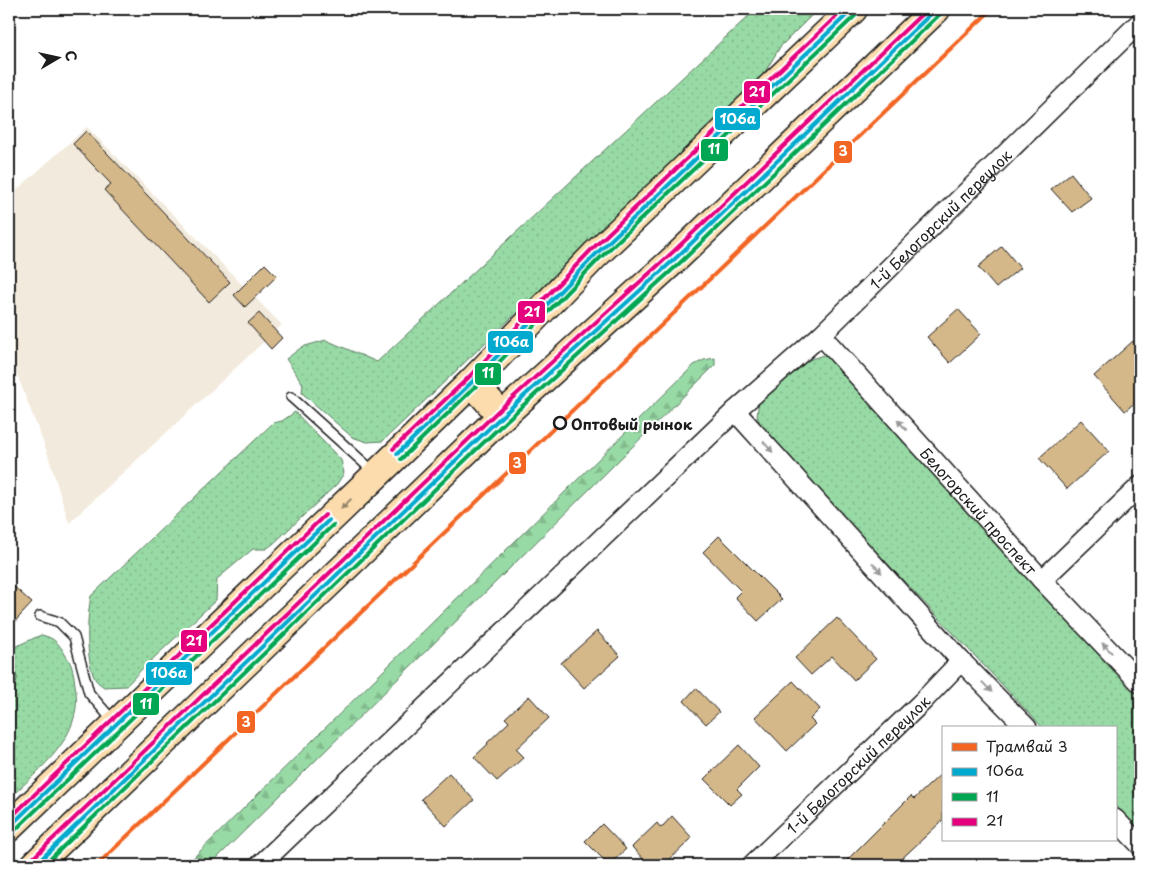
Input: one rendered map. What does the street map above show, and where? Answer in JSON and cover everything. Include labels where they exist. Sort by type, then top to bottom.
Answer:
[{"type":"main road","points":[[9,826],[377,474],[472,382],[596,255],[853,9]]},
{"type":"main road","points":[[35,865],[502,416],[678,256],[936,9]]},
{"type":"main road","points":[[472,382],[502,416]]},
{"type":"street","name":"1-й Белогорский переулок","points":[[260,865],[735,411],[822,334],[1140,22]]},
{"type":"street","name":"Белогорский проспект","points":[[822,334],[1042,580],[1140,683]]},
{"type":"street","points":[[735,411],[961,661],[1024,726]]},
{"type":"street","points":[[1042,580],[1140,486]]},
{"type":"street","name":"1-й Белогорский переулок","points":[[752,865],[923,702],[961,661]]},
{"type":"street","points":[[1116,820],[1140,845]]},
{"type":"lane","points":[[291,397],[377,474]]},
{"type":"lane","points":[[40,616],[59,622],[74,638],[88,693],[116,724]]},
{"type":"shaded area","points":[[87,127],[282,325],[69,523],[47,452],[9,354],[9,197]]},
{"type":"green space","points":[[756,9],[818,9],[780,47],[762,77],[383,441],[367,442],[352,437],[302,393],[303,384],[286,359],[302,347],[326,340],[377,362]]},
{"type":"green space","points":[[823,355],[839,363],[1140,692],[1140,833],[1116,806],[1116,726],[1041,726],[763,432],[757,416],[759,399],[803,362]]},
{"type":"green space","points":[[715,358],[715,365],[210,865],[186,865],[694,365],[704,360]]},
{"type":"green space","points":[[295,412],[341,460],[344,473],[337,484],[273,544],[266,549],[253,549],[217,579],[216,600],[126,686],[104,687],[95,679],[88,649],[91,596],[273,423],[282,421]]},
{"type":"green space","points":[[41,635],[51,638],[58,643],[71,665],[76,703],[73,720],[67,735],[58,749],[9,799],[9,710],[17,679],[10,649]]},
{"type":"green space","points":[[9,646],[17,679],[9,710]]},
{"type":"building","points":[[86,131],[230,282],[209,302],[104,190],[111,184],[73,144]]},
{"type":"building","points":[[1071,173],[1091,198],[1072,212],[1051,189]]},
{"type":"building","points":[[1002,246],[1020,268],[996,288],[978,267]]},
{"type":"building","points":[[265,264],[277,276],[245,307],[234,295]]},
{"type":"building","points":[[958,309],[981,334],[950,363],[927,337]]},
{"type":"building","points":[[259,313],[282,338],[271,349],[248,323]]},
{"type":"building","points":[[1133,341],[1140,349],[1140,386],[1134,392],[1139,399],[1125,411],[1094,376]]},
{"type":"building","points":[[1081,420],[1109,451],[1067,489],[1039,458]]},
{"type":"building","points":[[719,536],[782,599],[758,621],[735,597],[741,591],[703,552]]},
{"type":"building","points":[[9,582],[32,603],[9,628]]},
{"type":"building","points":[[837,618],[876,659],[854,680],[832,656],[811,675],[795,658]]},
{"type":"building","points":[[597,631],[620,656],[584,688],[561,663]]},
{"type":"building","points":[[793,681],[820,709],[810,719],[815,724],[787,751],[755,717]]},
{"type":"building","points":[[696,688],[719,712],[706,724],[684,701]]},
{"type":"building","points":[[529,696],[549,718],[516,749],[524,757],[497,781],[474,757],[509,722],[505,718]]},
{"type":"building","points":[[739,745],[759,767],[737,789],[742,794],[730,805],[704,779]]},
{"type":"building","points":[[449,773],[474,800],[446,826],[421,799]]},
{"type":"building","points":[[942,773],[942,821],[895,865],[842,865],[911,796],[914,799]]},
{"type":"building","points":[[672,816],[692,838],[664,865],[649,865],[632,847],[657,823],[661,828]]},
{"type":"building","points":[[602,824],[626,849],[609,865],[585,841]]},
{"type":"tram line","name":"3","points":[[97,865],[992,9]]},
{"type":"transit line","name":"21","points":[[393,449],[468,378],[591,250],[844,9]]},
{"type":"transit line","name":"106а","points":[[397,454],[472,382],[595,255],[853,9]]},
{"type":"transit line","name":"21","points":[[31,860],[498,411],[674,251],[927,9]]},
{"type":"transit line","name":"106а","points":[[35,865],[502,416],[678,256],[936,9]]},
{"type":"transit line","name":"11","points":[[401,459],[476,386],[599,259],[857,14]]},
{"type":"transit line","name":"11","points":[[44,865],[506,421],[682,261],[940,14]]},
{"type":"transit line","name":"21","points":[[9,819],[325,515]]},
{"type":"transit line","name":"106а","points":[[9,827],[329,520]]},
{"type":"transit line","name":"11","points":[[13,832],[333,525]]},
{"type":"place","name":"Оптовый рынок","points":[[560,423]]}]
